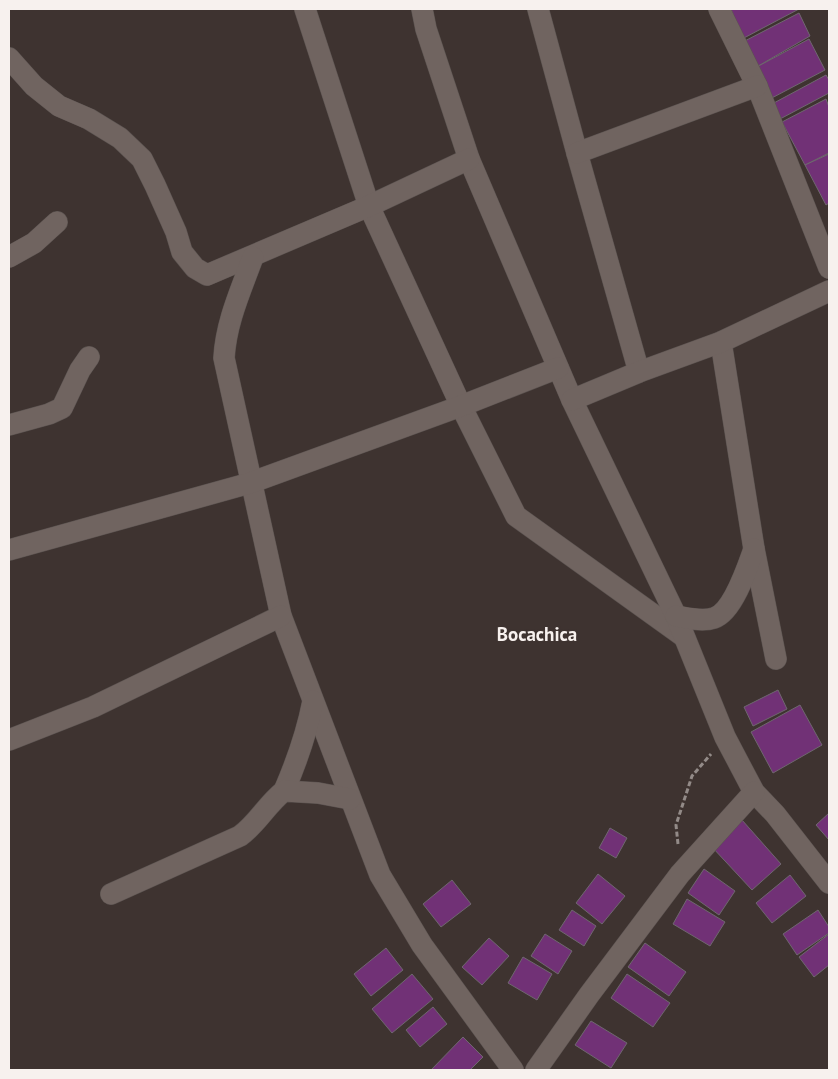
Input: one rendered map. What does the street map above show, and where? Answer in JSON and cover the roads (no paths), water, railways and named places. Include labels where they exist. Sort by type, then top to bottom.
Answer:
[{"type":"street","points":[[306,9],[369,206],[460,406],[516,516],[684,636]]},
{"type":"street","points":[[422,9],[426,29],[469,159],[572,400],[676,616],[725,737],[754,792],[775,814],[829,883]]},
{"type":"street","points":[[538,9],[639,372]]},
{"type":"street","points":[[719,9],[757,86],[829,268]]},
{"type":"street","points":[[9,58],[34,86],[59,106],[90,119],[120,138],[142,159],[176,232],[182,252],[195,268],[207,275],[369,206],[469,159]]},
{"type":"street","points":[[577,152],[757,86]]},
{"type":"street","points":[[9,257],[34,243],[57,222]]},
{"type":"street","points":[[253,257],[231,316],[224,358],[250,483],[281,616],[380,875],[422,945],[513,1070]]},
{"type":"street","points":[[572,400],[639,372],[721,342],[829,291]]},
{"type":"street","points":[[721,342],[754,548],[776,659]]},
{"type":"street","points":[[9,425],[62,408],[80,370],[89,357]]},
{"type":"street","points":[[9,550],[250,483],[558,368]]},
{"type":"street","points":[[676,616],[695,620],[716,618],[730,606],[744,579],[754,548]]},
{"type":"street","points":[[9,740],[94,707],[281,616]]},
{"type":"street","points":[[112,894],[240,836],[257,822],[271,803],[284,791],[296,765],[308,727],[313,700]]},
{"type":"street","points":[[284,791],[318,793],[350,799]]},
{"type":"street","points":[[536,1070],[589,995],[680,874],[754,792]]},
{"type":"district","name":"Bocachica","points":[[537,634]]}]
